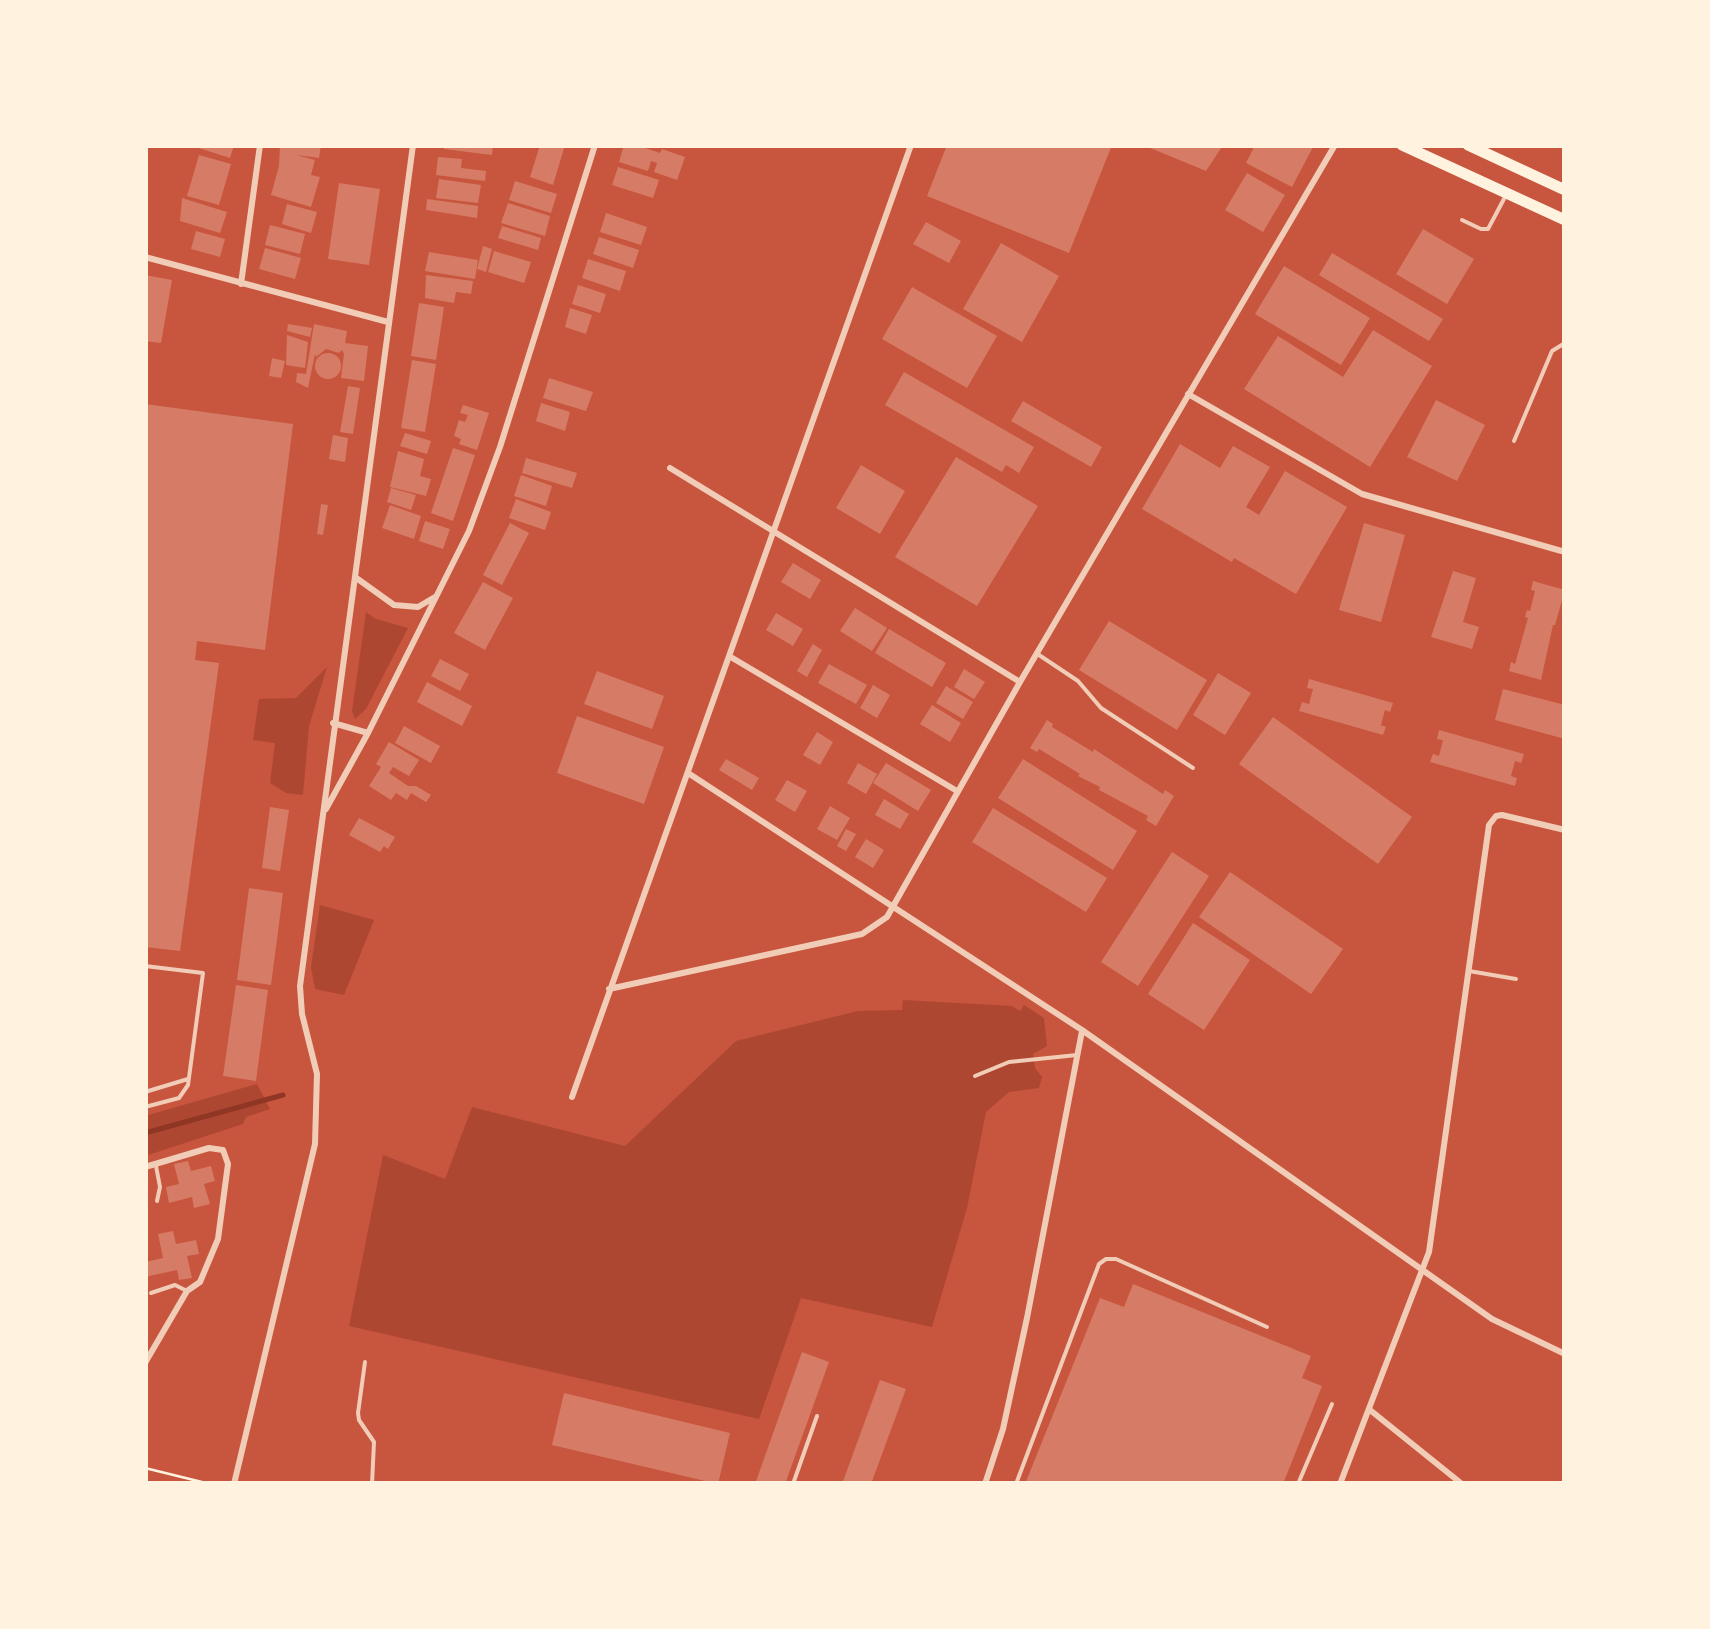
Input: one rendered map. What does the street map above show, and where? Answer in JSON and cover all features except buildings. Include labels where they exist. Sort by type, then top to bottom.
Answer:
[{"type":"main road","points":[[1402,145],[1565,220]]},
{"type":"main road","points":[[1468,145],[1565,190]]},
{"type":"street","points":[[241,284],[260,145]]},
{"type":"street","points":[[234,1484],[316,1144],[317,1074],[302,1014],[300,986],[413,145]]},
{"type":"street","points":[[324,815],[469,531],[594,145]]},
{"type":"street","points":[[572,1097],[911,145]]},
{"type":"street","points":[[609,990],[862,934],[877,927],[894,906],[1036,654],[1334,145]]},
{"type":"street","points":[[145,257],[388,322]]},
{"type":"street","points":[[1188,394],[1362,494],[1565,552]]},
{"type":"street","points":[[670,468],[1020,682]]},
{"type":"street","points":[[354,576],[394,605],[418,607],[438,595]]},
{"type":"street","points":[[730,656],[958,791]]},
{"type":"street","points":[[333,723],[368,733]]},
{"type":"street","points":[[688,773],[1082,1030],[1514,1333],[1565,1354]]},
{"type":"street","points":[[1340,1484],[1423,1270],[1440,1192],[1488,825],[1502,815],[1565,830]]},
{"type":"street","points":[[985,1484],[1003,1429],[1027,1318],[1082,1030]]},
{"type":"street","points":[[145,1167],[209,1148],[223,1150],[228,1164],[218,1239],[200,1282],[187,1292],[145,1362]]},
{"type":"street","points":[[1370,1410],[1462,1484]]},
{"type":"lane","points":[[1462,220],[1480,230],[1488,229],[1507,193]]},
{"type":"lane","points":[[1514,441],[1552,351],[1565,344]]},
{"type":"lane","points":[[1036,654],[1081,684],[1101,708],[1193,768]]},
{"type":"lane","points":[[145,966],[204,974],[190,1078],[178,1098],[145,1106]]},
{"type":"lane","points":[[1469,970],[1516,979]]},
{"type":"lane","points":[[975,1076],[1009,1062],[1077,1056]]},
{"type":"lane","points":[[145,1092],[190,1078]]},
{"type":"lane","points":[[156,1164],[160,1187],[157,1201]]},
{"type":"lane","points":[[1016,1484],[1098,1264],[1106,1259],[1116,1258],[1268,1327]]},
{"type":"lane","points":[[151,1293],[174,1285],[187,1292]]},
{"type":"lane","points":[[365,1362],[358,1413],[374,1442],[372,1484]]},
{"type":"lane","points":[[1298,1484],[1332,1404]]},
{"type":"lane","points":[[793,1484],[817,1416]]},
{"type":"path","points":[[145,1468],[210,1484]]},
{"type":"shaded area","points":[[366,612],[408,628],[366,709],[355,719],[352,711]]},
{"type":"shaded area","points":[[327,667],[309,726],[303,795],[286,793],[270,783],[275,743],[253,740],[259,699],[296,698]]},
{"type":"shaded area","points":[[320,905],[374,920],[344,995],[315,989],[311,967]]},
{"type":"shaded area","points":[[903,1000],[1012,1006],[1020,1011],[1024,1005],[1044,1018],[1047,1046],[1033,1054],[1035,1068],[1042,1077],[1039,1088],[1009,1092],[986,1112],[967,1208],[932,1327],[801,1298],[759,1419],[349,1326],[383,1155],[445,1179],[472,1107],[625,1146],[736,1041],[858,1011],[902,1010]]},
{"type":"shaded area","points":[[257,1084],[270,1109],[246,1117],[243,1124],[145,1156],[145,1116]]},
{"type":"waterway","points":[[145,1133],[283,1095]]}]
